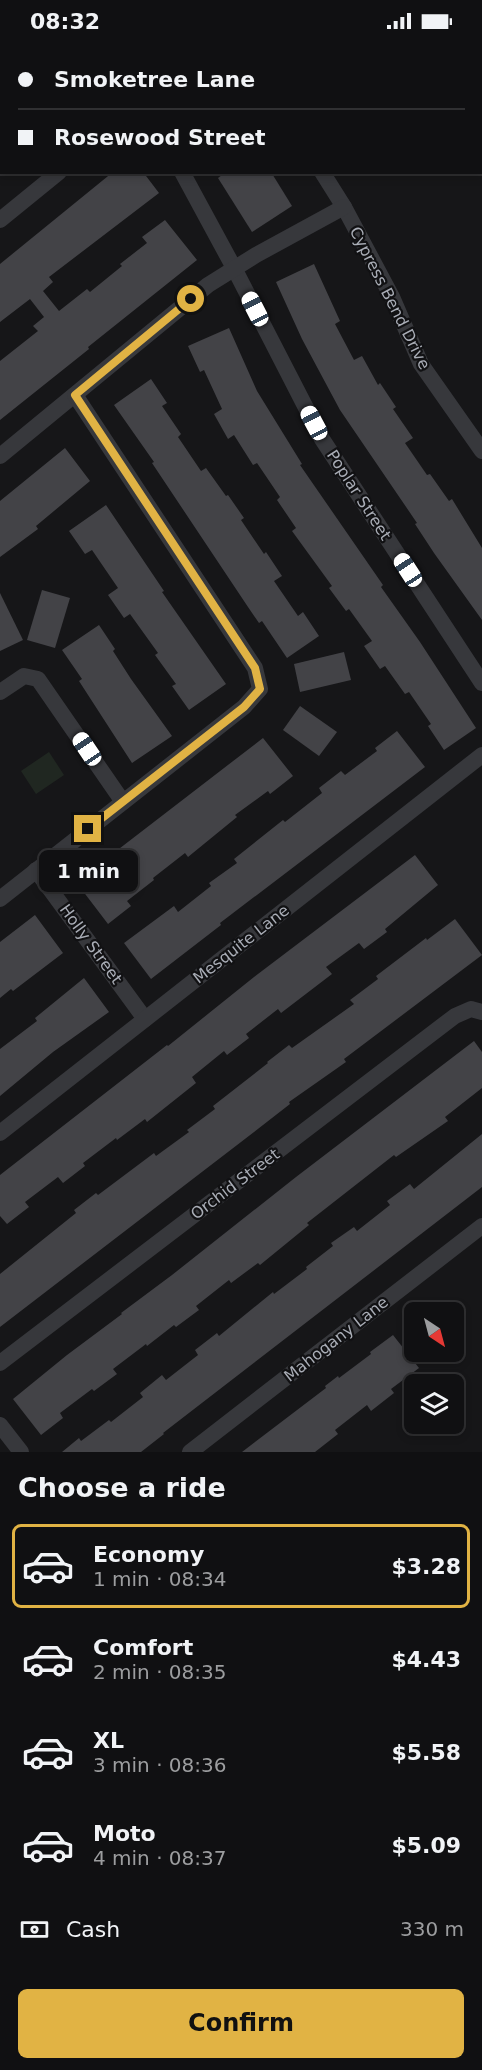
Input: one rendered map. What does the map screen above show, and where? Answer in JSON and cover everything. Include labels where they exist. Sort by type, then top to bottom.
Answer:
[{"type":"street","points":[[0,220],[57,174]]},
{"type":"street","name":"Poplar Street","points":[[183,174],[322,440],[482,683]]},
{"type":"street","name":"Cypress Bend Drive","points":[[323,174],[344,207],[392,297],[422,364],[482,451]]},
{"type":"street","points":[[0,456],[208,285],[234,268],[344,207]]},
{"type":"street","points":[[0,899],[244,707],[260,689],[255,668],[75,395]]},
{"type":"street","points":[[0,692],[24,676],[38,678],[123,802]]},
{"type":"street","name":"Mesquite Lane","points":[[0,1133],[482,755]]},
{"type":"street","name":"Holly Street","points":[[36,870],[145,1019]]},
{"type":"street","name":"Orchid Street","points":[[0,1363],[455,1016],[476,1010]]},
{"type":"street","name":"Mahogany Lane","points":[[190,1452],[482,1226]]},
{"type":"street","points":[[0,1425],[21,1452]]},
{"type":"shaded area","points":[[49,752],[64,775],[36,794],[21,771]]},
{"type":"building","points":[[111,174],[145,174],[159,193],[49,277],[53,282],[43,291],[59,311],[87,289],[90,292],[122,266],[120,264],[147,243],[142,237],[165,220],[197,260],[0,420],[0,361],[38,331],[33,326],[44,317],[30,299],[0,322],[0,264]]},
{"type":"building","points":[[223,174],[272,174],[292,206],[252,232],[218,178]]},
{"type":"building","points":[[314,264],[340,321],[335,324],[354,360],[362,356],[378,385],[380,383],[396,407],[393,409],[413,438],[405,443],[427,475],[430,474],[449,501],[452,499],[482,548],[482,620],[434,553],[415,524],[417,523],[340,410],[302,339],[276,282]]},
{"type":"building","points":[[229,328],[257,391],[302,464],[300,465],[383,585],[381,587],[476,728],[444,750],[428,726],[431,724],[409,692],[405,694],[385,666],[380,669],[364,646],[372,641],[349,609],[346,611],[329,588],[332,586],[292,531],[296,528],[277,500],[280,497],[257,463],[253,465],[234,435],[228,439],[214,414],[222,409],[204,370],[200,372],[188,346]]},
{"type":"building","points":[[151,379],[167,403],[162,406],[181,434],[178,437],[201,471],[206,468],[226,496],[228,495],[244,518],[241,520],[282,576],[274,581],[298,616],[303,612],[319,636],[287,658],[262,621],[259,623],[248,607],[152,463],[154,462],[114,405]]},
{"type":"building","points":[[65,448],[90,481],[36,526],[38,529],[0,557],[0,501]]},
{"type":"building","points":[[106,505],[164,591],[162,592],[226,684],[189,710],[172,686],[176,684],[155,655],[158,653],[130,614],[124,618],[108,595],[118,588],[92,550],[85,554],[69,531]]},
{"type":"building","points":[[42,590],[70,598],[55,648],[27,640]]},
{"type":"building","points":[[0,593],[23,640],[0,651]]},
{"type":"building","points":[[99,625],[131,679],[172,736],[132,763],[79,681],[82,679],[62,650]]},
{"type":"building","points":[[344,652],[351,680],[300,692],[294,664]]},
{"type":"building","points":[[300,706],[337,732],[319,756],[283,730]]},
{"type":"building","points":[[397,731],[425,767],[220,923],[221,925],[151,979],[124,943],[174,906],[178,912],[211,886],[209,883],[237,863],[234,859],[283,820],[285,822],[322,793],[319,788],[341,771],[345,775],[377,751],[375,748]]},
{"type":"building","points":[[263,738],[293,776],[270,794],[268,791],[235,815],[237,817],[188,857],[185,853],[153,878],[154,880],[127,901],[131,906],[108,924],[76,882]]},
{"type":"building","points":[[415,855],[438,885],[385,929],[387,932],[364,949],[359,943],[326,967],[332,974],[281,1013],[278,1009],[246,1034],[249,1038],[227,1055],[224,1051],[192,1077],[196,1083],[147,1122],[145,1119],[117,1140],[116,1138],[83,1163],[85,1166],[63,1183],[58,1177],[25,1202],[29,1207],[7,1224],[0,1216],[0,1175]]},
{"type":"building","points":[[35,915],[63,953],[13,991],[11,989],[0,998],[0,942]]},
{"type":"building","points":[[455,919],[482,955],[344,1059],[346,1062],[289,1102],[290,1104],[0,1327],[0,1274],[76,1213],[74,1210],[154,1153],[156,1156],[189,1132],[187,1130],[215,1109],[213,1106],[267,1062],[289,1045],[292,1048],[354,1004],[350,1000],[378,979],[376,976]]},
{"type":"building","points":[[84,978],[109,1012],[53,1052],[0,1096],[0,1049],[37,1021],[35,1018]]},
{"type":"building","points":[[474,1041],[482,1052],[482,1088],[445,1117],[448,1121],[396,1157],[394,1155],[307,1223],[309,1225],[260,1265],[258,1263],[231,1283],[229,1280],[196,1306],[199,1310],[176,1327],[174,1325],[147,1346],[146,1344],[113,1369],[117,1374],[60,1413],[63,1418],[41,1435],[13,1399]]},
{"type":"building","points":[[482,1134],[482,1187],[141,1452],[62,1452],[79,1438],[81,1441],[109,1420],[111,1422],[143,1397],[140,1393],[162,1375],[166,1380],[198,1355],[195,1350],[217,1333],[219,1336],[273,1292],[274,1294],[307,1269],[306,1267],[333,1246],[331,1243],[354,1227],[357,1231],[390,1205],[387,1201],[410,1184],[414,1189]]},
{"type":"building","points":[[393,1335],[404,1349],[404,1362],[414,1362],[419,1368],[411,1374],[404,1374],[404,1379],[391,1389],[394,1393],[371,1411],[367,1405],[335,1430],[338,1434],[315,1452],[242,1452],[326,1388],[325,1386],[338,1376],[339,1378],[371,1354],[370,1352]]},
{"type":"route","points":[[88,829],[244,707],[260,689],[255,668],[75,395],[191,299]]}]
